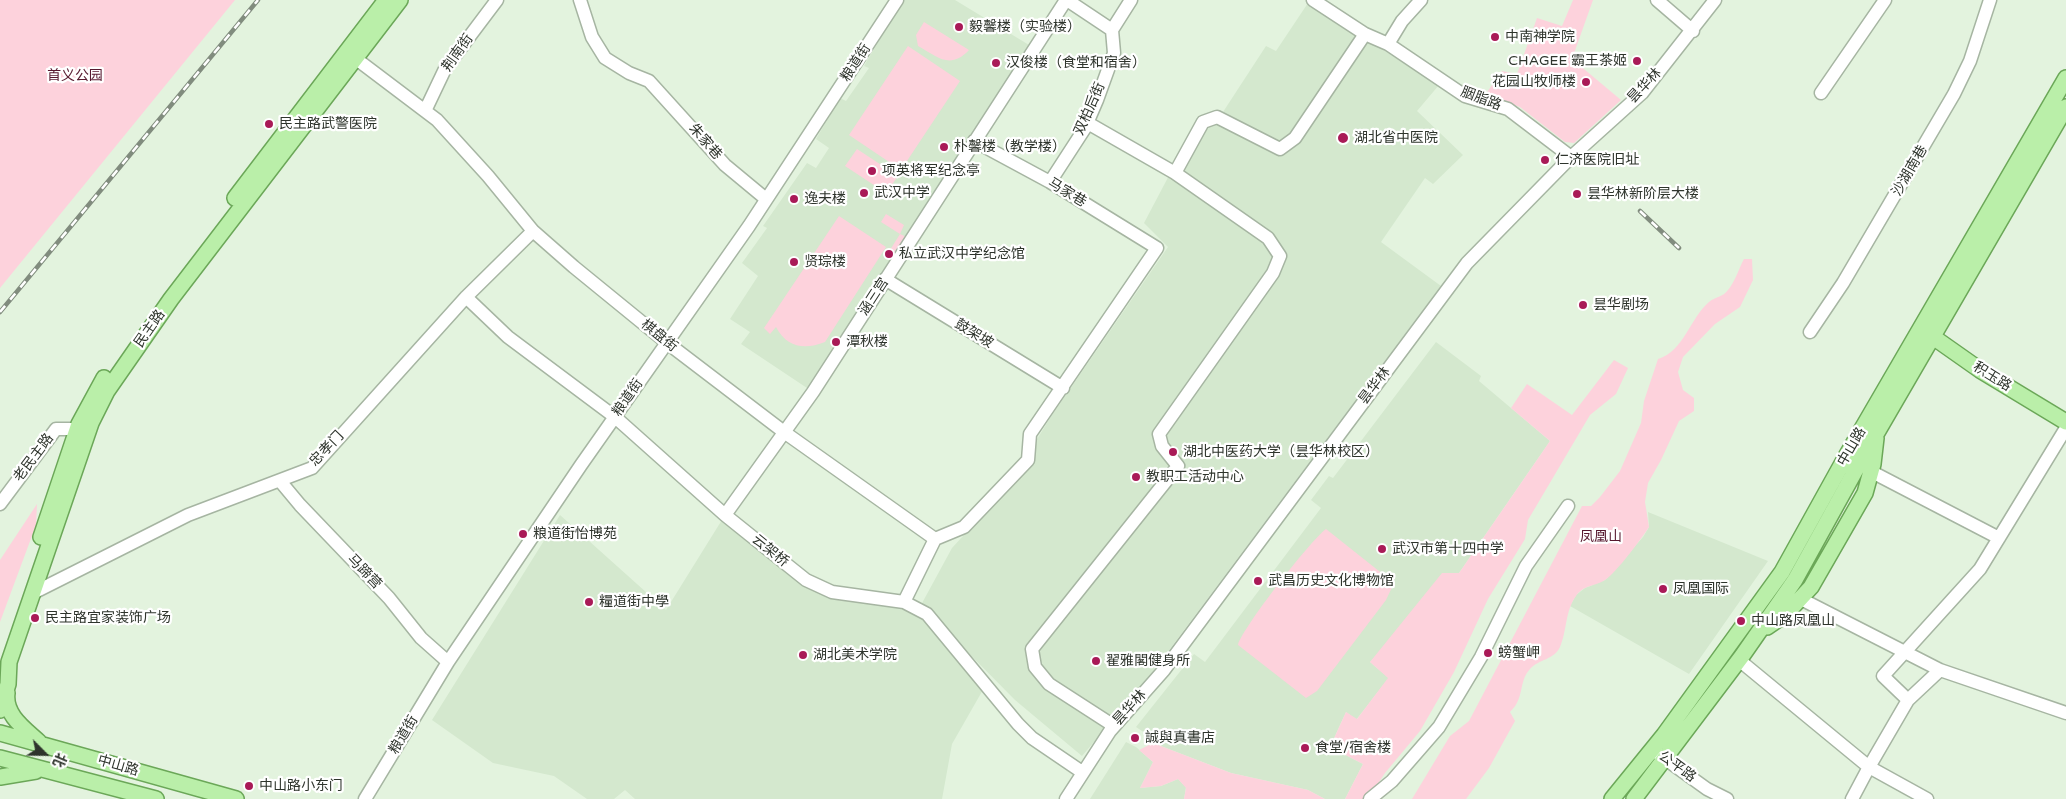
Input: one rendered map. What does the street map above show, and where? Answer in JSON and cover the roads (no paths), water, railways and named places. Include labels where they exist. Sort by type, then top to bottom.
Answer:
[{"type":"main road","name":"民主路","points":[[0,660],[78,429],[98,385],[163,293],[386,0]]},
{"type":"main road","name":"民主路","points":[[0,710],[8,684],[9,662],[91,423],[107,391],[171,299],[400,0]]},
{"type":"main road","name":"中山路","points":[[1634,799],[1666,760],[1795,580],[1876,435],[1929,329],[2066,78]]},
{"type":"main road","name":"中山路","points":[[1612,799],[1653,750],[1782,572],[2066,107]]},
{"type":"main road","name":"积玉路","points":[[1929,329],[2066,412]]},
{"type":"main road","name":"积玉路","points":[[1929,329],[1980,370],[2066,422]]},
{"type":"main road","points":[[1761,630],[1786,614],[1811,587],[1865,493],[1872,472],[1876,435]]},
{"type":"main road","points":[[8,684],[6,699],[15,720],[40,743]]},
{"type":"main road","name":"中山路","points":[[0,733],[236,799]]},
{"type":"main road","name":"中山路","points":[[0,758],[156,799]]},
{"type":"main road","points":[[0,777],[42,770]]},
{"type":"street","name":"荆南街","points":[[425,111],[445,68],[497,0]]},
{"type":"street","name":"朱家巷","points":[[580,0],[592,37],[605,58],[629,73],[649,81],[725,165],[766,199]]},
{"type":"street","name":"粮道街","points":[[365,799],[448,662],[766,199],[897,0]]},
{"type":"street","points":[[1067,0],[1112,30],[1131,0]]},
{"type":"street","name":"涵三宫","points":[[724,515],[813,392],[1067,0]]},
{"type":"street","name":"胭脂路","points":[[1314,0],[1365,34],[1388,44],[1466,96],[1508,109],[1571,156]]},
{"type":"street","points":[[1388,44],[1402,21],[1421,0]]},
{"type":"street","points":[[1658,0],[1693,31]]},
{"type":"street","name":"昙华林","points":[[1066,799],[1114,726],[1164,670],[1467,263],[1571,156],[1642,93],[1693,31],[1715,0]]},
{"type":"street","points":[[1821,93],[1885,0]]},
{"type":"street","name":"沙湖南巷","points":[[1810,332],[1844,283],[1954,94],[1970,61],[1990,0]]},
{"type":"street","name":"双柏后街","points":[[1050,182],[1086,122],[1114,53],[1112,30]]},
{"type":"street","points":[[1175,172],[1203,122],[1217,117],[1280,149],[1295,138],[1365,34]]},
{"type":"street","name":"棋盘街","points":[[355,58],[437,120],[488,176],[533,231],[666,342],[784,432],[935,539]]},
{"type":"street","points":[[1086,122],[1175,172],[1268,238],[1280,256],[1273,273],[1159,434],[1162,446],[1178,466],[1032,649],[1035,666],[1049,684],[1114,726]]},
{"type":"street","name":"马家巷","points":[[974,141],[1050,182],[1157,248],[1063,388]]},
{"type":"street","name":"忠孝门","points":[[33,593],[188,515],[312,468],[466,297],[533,231]]},
{"type":"street","name":"鼓架坡","points":[[886,279],[1063,388]]},
{"type":"street","name":"云架桥","points":[[466,297],[508,337],[615,417],[724,515],[806,580],[832,592],[904,602],[927,614],[1007,711],[1032,738],[1082,772]]},
{"type":"street","points":[[904,602],[935,539],[964,527],[1028,460],[1030,434],[1063,388]]},
{"type":"street","points":[[1908,700],[1883,676],[1980,569],[2066,428]]},
{"type":"street","name":"老民主路","points":[[0,504],[56,429],[78,429]]},
{"type":"street","points":[[1872,472],[1999,538]]},
{"type":"street","name":"马蹄营","points":[[280,481],[300,505],[390,598],[421,638],[448,662]]},
{"type":"street","points":[[1370,799],[1392,782],[1439,726],[1481,657],[1526,566],[1568,506]]},
{"type":"street","points":[[1801,599],[1940,670],[2066,713]]},
{"type":"street","points":[[1739,660],[1869,768],[1927,799]]},
{"type":"street","points":[[1852,799],[1908,700],[1940,670]]},
{"type":"street","name":"公平路","points":[[1653,750],[1707,789],[1727,799]]},
{"type":"railway","points":[[0,312],[258,0]]},
{"type":"railway","points":[[1640,211],[1679,248]]},
{"type":"place","name":"毅馨楼（实验楼）","points":[[959,27]]},
{"type":"place","name":"中南神学院","points":[[1495,37]]},
{"type":"place","name":"CHAGEE 霸王茶姬","points":[[1637,61]]},
{"type":"place","name":"汉俊楼（食堂和宿舍）","points":[[996,63]]},
{"type":"place","name":"花园山牧师楼","points":[[1586,82]]},
{"type":"place","name":"民主路武警医院","points":[[269,124]]},
{"type":"place","name":"湖北省中医院","points":[[1343,138]]},
{"type":"place","name":"朴馨楼（教学楼）","points":[[944,147]]},
{"type":"place","name":"仁济医院旧址","points":[[1545,160]]},
{"type":"place","name":"项英将军纪念亭","points":[[872,171]]},
{"type":"place","name":"武汉中学","points":[[864,193]]},
{"type":"place","name":"昙华林新阶层大楼","points":[[1577,194]]},
{"type":"place","name":"逸夫楼","points":[[794,199]]},
{"type":"place","name":"私立武汉中学纪念馆","points":[[889,254]]},
{"type":"place","name":"贤琮楼","points":[[794,262]]},
{"type":"place","name":"昙华剧场","points":[[1583,305]]},
{"type":"place","name":"潭秋楼","points":[[836,342]]},
{"type":"place","name":"湖北中医药大学（昙华林校区）","points":[[1173,452]]},
{"type":"place","name":"教职工活动中心","points":[[1136,477]]},
{"type":"place","name":"粮道街怡博苑","points":[[523,534]]},
{"type":"place","name":"武汉市第十四中学","points":[[1382,549]]},
{"type":"place","name":"武昌历史文化博物馆","points":[[1258,581]]},
{"type":"place","name":"凤凰国际","points":[[1663,589]]},
{"type":"place","name":"糧道街中學","points":[[589,602]]},
{"type":"place","name":"民主路宜家装饰广场","points":[[35,618]]},
{"type":"place","name":"中山路凤凰山","points":[[1741,621]]},
{"type":"place","name":"螃蟹岬","points":[[1488,653]]},
{"type":"place","name":"湖北美术学院","points":[[803,655]]},
{"type":"place","name":"翟雅閣健身所","points":[[1096,661]]},
{"type":"place","name":"誠與真書店","points":[[1135,738]]},
{"type":"place","name":"食堂/宿舍楼","points":[[1305,748]]},
{"type":"place","name":"中山路小东门","points":[[249,786]]},
{"type":"park label","name":"首义公园","points":[[75,76]]},
{"type":"park label","name":"凤凰山","points":[[1601,537]]}]
